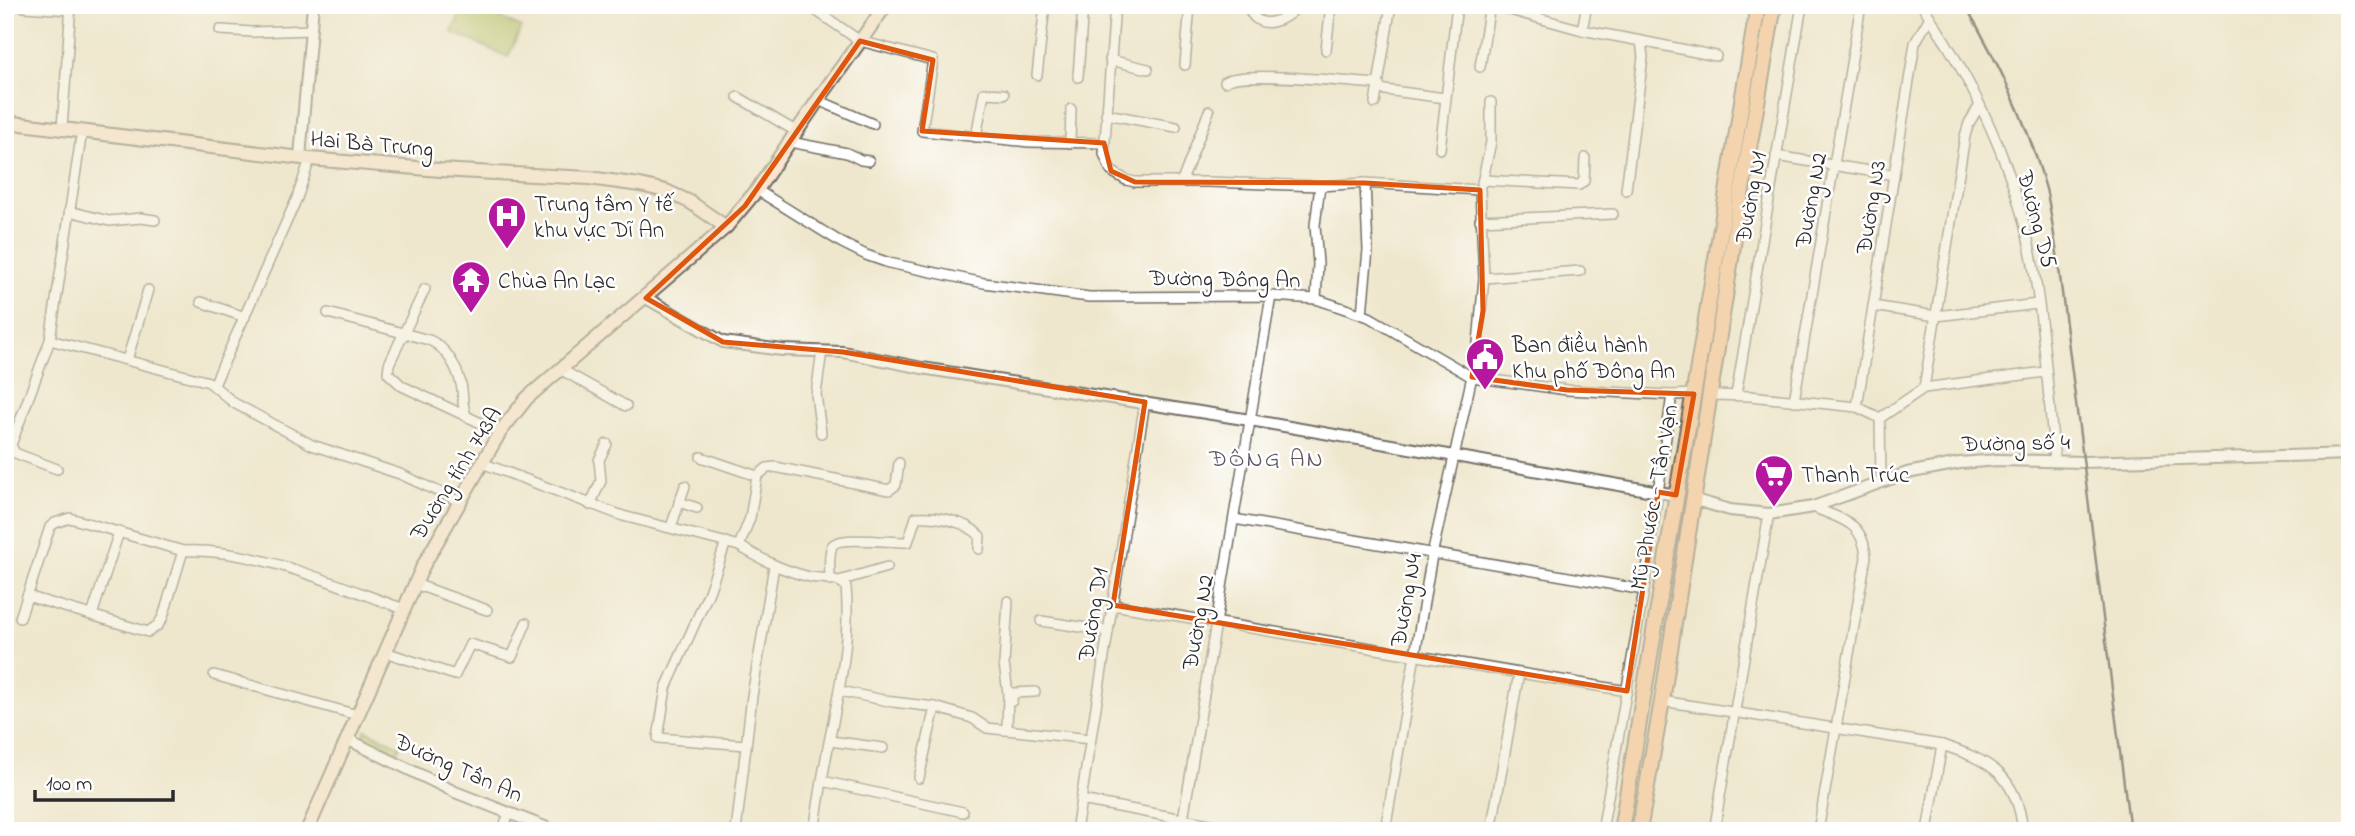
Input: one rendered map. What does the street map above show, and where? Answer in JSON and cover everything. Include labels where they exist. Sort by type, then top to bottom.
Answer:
[{"type":"main road","name":"Đường tỉnh 743A","points":[[307,831],[429,553],[500,432],[527,398],[726,227],[757,190],[886,5]]},
{"type":"main road","name":"Mỹ Phước - Tân Vạn","points":[[1621,831],[1758,5]]},
{"type":"main road","name":"Mỹ Phước - Tân Vạn","points":[[1639,831],[1774,5]]},
{"type":"main road","name":"Hai Bà Trưng","points":[[5,122],[305,158],[440,170],[589,178],[640,185],[666,191],[690,202],[726,227]]},
{"type":"main road","points":[[1676,495],[1692,499]]},
{"type":"street","points":[[214,385],[297,198],[305,158],[313,5]]},
{"type":"street","points":[[808,5],[860,41],[933,60],[922,131],[1029,142],[1104,143]]},
{"type":"street","points":[[1037,75],[1045,5]]},
{"type":"street","points":[[1078,77],[1083,5]]},
{"type":"street","points":[[1115,5],[1104,143],[1107,165],[1111,171],[1126,180],[1151,183],[1182,181],[1320,186],[1365,183],[1480,190]]},
{"type":"street","points":[[1185,65],[1190,5]]},
{"type":"street","points":[[1248,5],[1252,17],[1260,22],[1287,18],[1298,5]]},
{"type":"street","points":[[1326,50],[1331,5]]},
{"type":"street","points":[[1375,103],[1391,5]]},
{"type":"street","points":[[1440,149],[1457,5]]},
{"type":"street","points":[[1582,30],[1587,5]]},
{"type":"street","name":"Đường N1","points":[[1736,395],[1802,5]]},
{"type":"street","name":"Đường N2","points":[[1794,401],[1836,166],[1861,5]]},
{"type":"street","name":"Đường D5","points":[[1922,5],[1980,105],[2000,153],[2022,222],[2031,257],[2038,304],[2055,461]]},
{"type":"street","points":[[1480,67],[1495,6],[1530,10],[1582,30],[1716,56]]},
{"type":"street","points":[[24,7],[71,8],[62,128]]},
{"type":"street","name":"Đường N3","points":[[1857,407],[1915,43],[1930,17]]},
{"type":"street","points":[[220,30],[312,30]]},
{"type":"street","points":[[1626,190],[1643,57],[1641,41]]},
{"type":"street","points":[[1110,60],[1147,69]]},
{"type":"street","points":[[1225,82],[1234,78],[1272,77],[1378,87],[1445,98]]},
{"type":"street","points":[[976,136],[984,93],[1004,94]]},
{"type":"street","points":[[738,97],[793,137],[869,161]]},
{"type":"street","points":[[818,100],[873,124]]},
{"type":"street","name":"Đường N4","points":[[1385,831],[1432,555],[1472,377],[1483,311],[1480,190],[1491,142],[1491,102]]},
{"type":"street","points":[[1924,388],[1965,136],[1980,105]]},
{"type":"street","points":[[1070,143],[1071,109]]},
{"type":"street","points":[[1182,181],[1209,111]]},
{"type":"street","points":[[1106,114],[1176,127]]},
{"type":"street","points":[[57,469],[15,453],[11,445],[50,340],[82,131]]},
{"type":"street","points":[[1776,156],[1894,175]]},
{"type":"street","points":[[1483,180],[1579,185],[1584,181],[1585,158]]},
{"type":"street","points":[[1362,314],[1368,250],[1365,183]]},
{"type":"street","points":[[1316,299],[1318,264],[1315,225],[1320,186]]},
{"type":"street","name":"Đường Đông An","points":[[757,190],[866,255],[889,263],[984,283],[1090,297],[1270,296],[1316,299],[1362,314],[1472,377],[1567,390],[1694,394]]},
{"type":"street","points":[[69,211],[109,221],[141,218],[155,220]]},
{"type":"street","points":[[1480,220],[1613,214]]},
{"type":"street","points":[[1484,278],[1580,271]]},
{"type":"street","points":[[425,289],[389,364],[390,376],[402,386],[500,432]]},
{"type":"street","points":[[127,360],[148,290]]},
{"type":"street","name":"Đường N2","points":[[1181,831],[1270,296]]},
{"type":"street","points":[[646,298],[723,342],[782,350],[844,352],[922,368],[1453,454],[1676,495]]},
{"type":"street","points":[[201,302],[244,317]]},
{"type":"street","points":[[1873,306],[1936,316],[2038,304]]},
{"type":"street","points":[[328,313],[435,343],[447,353],[461,382],[467,417]]},
{"type":"street","points":[[50,340],[214,385],[234,403],[312,445],[400,474],[461,502]]},
{"type":"street","points":[[821,433],[816,394],[822,351]]},
{"type":"street","points":[[561,369],[626,406]]},
{"type":"street","points":[[1880,418],[1924,388],[2045,372]]},
{"type":"street","points":[[1602,831],[1644,590],[1672,395]]},
{"type":"street","points":[[1710,395],[1736,395],[1857,407],[1880,418]]},
{"type":"street","name":"Đường D1","points":[[1076,831],[1145,402]]},
{"type":"street","points":[[1880,418],[1881,481]]},
{"type":"street","points":[[590,505],[601,481],[599,456],[607,444]]},
{"type":"street","name":"Đường số 4","points":[[1692,499],[1730,510],[1769,514],[1813,507],[1881,481],[1933,466],[1960,463],[1998,460],[2083,462],[2350,454]]},
{"type":"street","points":[[701,457],[757,476]]},
{"type":"street","points":[[482,463],[590,505],[739,546],[774,566],[835,580],[846,587],[848,602],[840,691],[814,831]]},
{"type":"street","points":[[739,546],[750,518],[757,476],[767,468],[775,467],[890,490],[896,485],[899,463]]},
{"type":"street","points":[[671,527],[685,486]]},
{"type":"street","points":[[679,502],[697,508]]},
{"type":"street","points":[[1813,507],[1860,531],[1865,543],[1866,557],[1818,831]]},
{"type":"street","points":[[1714,831],[1769,514]]},
{"type":"street","points":[[835,580],[829,563],[832,547],[837,541],[848,539],[908,542],[916,517],[942,517],[974,530],[979,536],[979,549]]},
{"type":"street","points":[[20,618],[46,536],[55,523],[70,518],[183,551],[196,550],[259,561],[404,609]]},
{"type":"street","points":[[1234,519],[1644,590]]},
{"type":"street","points":[[92,615],[119,532]]},
{"type":"street","points":[[726,542],[709,592],[666,688],[658,738],[746,745]]},
{"type":"street","points":[[27,596],[148,632],[153,630],[163,617],[183,551]]},
{"type":"street","points":[[736,831],[746,745],[774,566]]},
{"type":"street","points":[[835,580],[887,567]]},
{"type":"street","points":[[415,584],[486,610]]},
{"type":"street","points":[[1008,601],[1004,664],[1009,730]]},
{"type":"street","points":[[1113,605],[1627,691]]},
{"type":"street","points":[[1041,621],[1108,631]]},
{"type":"street","points":[[385,652],[455,676],[470,644],[512,657],[526,623]]},
{"type":"street","points":[[1491,831],[1519,673]]},
{"type":"street","points":[[214,675],[357,715]]},
{"type":"street","points":[[840,691],[935,707],[965,715],[988,728],[1091,739]]},
{"type":"street","points":[[1009,730],[1013,693],[1035,692]]},
{"type":"street","points":[[1662,701],[1942,745],[1976,756],[1989,763],[2012,791],[2021,814],[2023,831]]},
{"type":"street","points":[[919,778],[935,707]]},
{"type":"street","name":"Đường Tân An","points":[[347,739],[436,784],[555,831]]},
{"type":"street","points":[[830,741],[883,748]]},
{"type":"street","points":[[1927,831],[1942,745]]},
{"type":"street","points":[[822,781],[963,813]]},
{"type":"street","points":[[1080,800],[1247,831]]},
{"type":"street","points":[[502,831],[509,814]]},
{"type":"highlighted area","points":[[860,41],[933,60],[922,131],[1104,143],[1111,171],[1135,182],[1365,183],[1480,190],[1483,311],[1472,377],[1567,390],[1694,394],[1676,495],[1658,492],[1627,691],[1113,605],[1145,402],[843,352],[723,342],[646,298],[745,206]]},
{"type":"green space","points":[[464,5],[473,5],[521,28],[508,57],[452,32]]},
{"type":"green space","points":[[366,730],[400,746],[395,758],[360,742]]},
{"type":"railway","points":[[1965,5],[2011,94],[2031,141],[2048,197],[2130,831]]},
{"type":"place","name":"Trung tâm Y tế khu vực Dĩ An","points":[[507,250]]},
{"type":"place","name":"Chùa An Lạc","points":[[471,314]]},
{"type":"place","name":"Ban điều hành Khu phố Đông An","points":[[1485,391]]},
{"type":"place","name":"Thanh Trúc","points":[[1774,508]]},
{"type":"district","name":"ĐÔNG AN","points":[[1267,458]]}]
